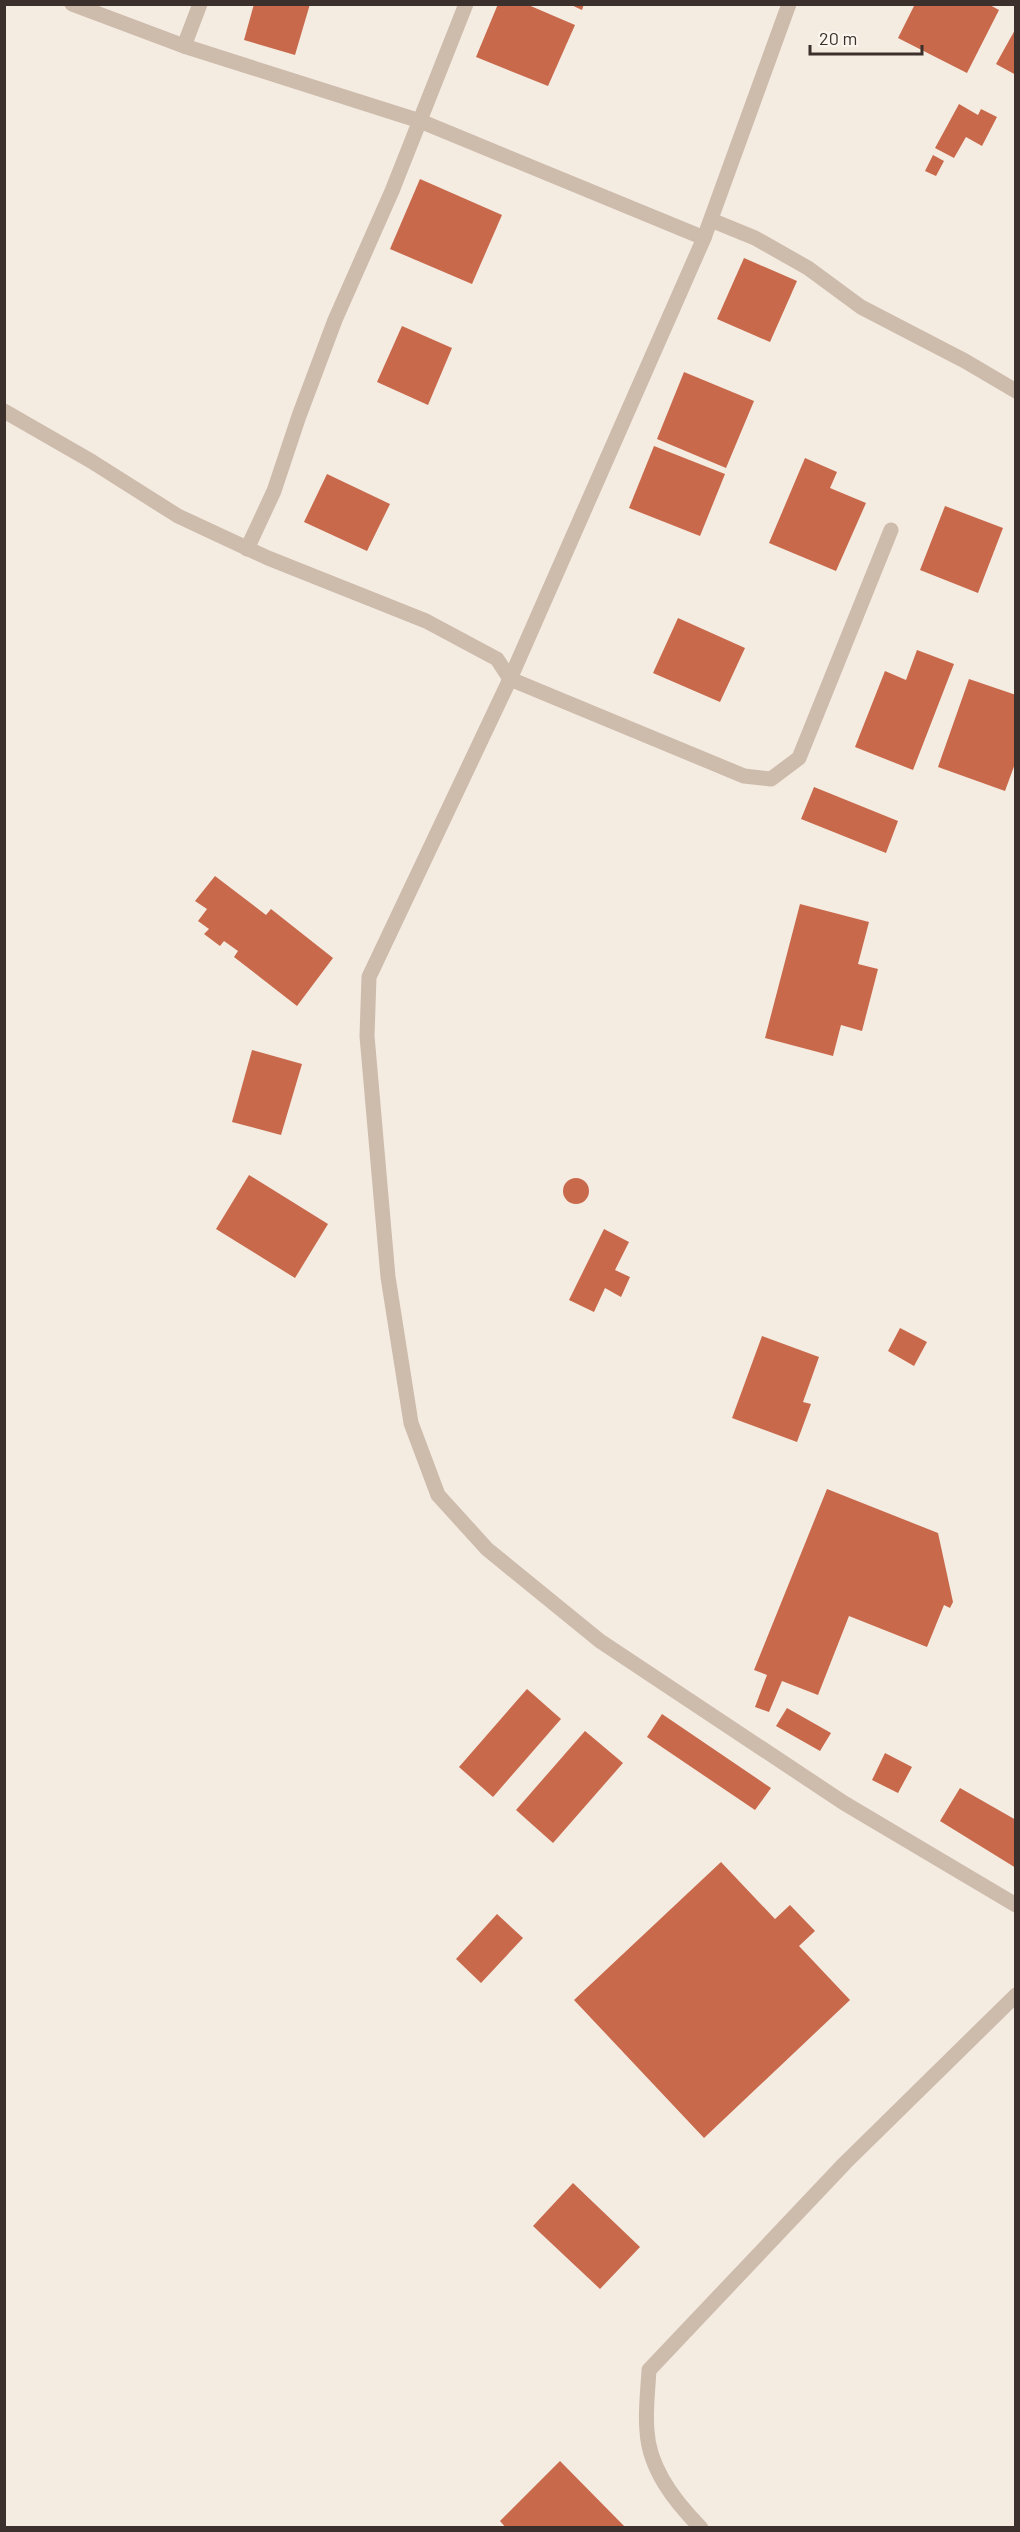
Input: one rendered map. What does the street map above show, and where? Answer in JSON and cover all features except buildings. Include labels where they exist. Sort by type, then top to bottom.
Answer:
[{"type":"street","points":[[72,4],[184,46],[420,120],[704,238]]},
{"type":"street","points":[[184,46],[200,4]]},
{"type":"street","points":[[247,549],[274,491],[335,320],[392,191],[466,4]]},
{"type":"street","points":[[789,4],[704,238],[510,679],[369,977],[367,1036],[388,1277],[411,1423],[438,1495],[487,1549],[600,1641],[844,1803],[1016,1905]]},
{"type":"street","points":[[711,220],[755,238],[808,268],[861,307],[965,361],[1016,391]]},
{"type":"street","points":[[4,411],[91,461],[178,516],[247,549],[426,621],[496,659],[510,679],[744,776],[771,780],[799,758],[891,530]]},
{"type":"street","points":[[701,2528],[679,2505],[655,2466],[647,2433],[649,2370],[845,2163],[1016,1995]]}]
